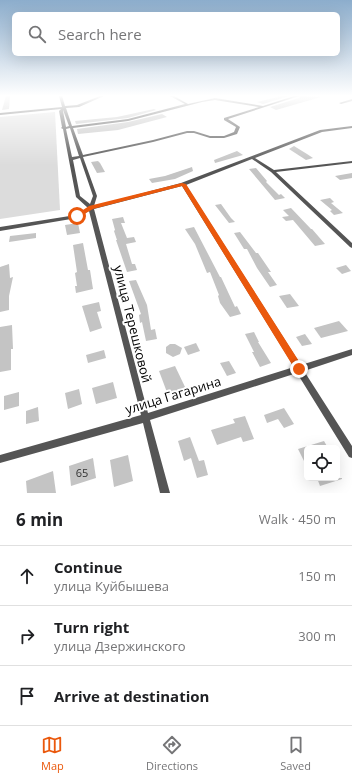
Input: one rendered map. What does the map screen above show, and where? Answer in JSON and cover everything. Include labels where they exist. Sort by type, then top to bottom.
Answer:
[{"type":"street","name":"улица Терешковой","points":[[62,119],[78,197],[91,208]]},
{"type":"street","name":"улица Терешковой","points":[[68,119],[95,196],[91,208],[165,493]]},
{"type":"street","points":[[63,128],[132,119]]},
{"type":"street","points":[[70,159],[187,132],[194,132],[210,137],[236,133],[238,127],[225,119]]},
{"type":"street","points":[[0,229],[77,216],[91,208],[183,184],[321,131],[352,127]]},
{"type":"street","points":[[253,158],[273,171],[351,244]]},
{"type":"street","points":[[273,171],[352,162]]},
{"type":"street","points":[[183,184],[352,454]]},
{"type":"street","name":"улица Гагарина","points":[[0,459],[145,418],[352,352]]},
{"type":"shaded area","points":[[0,119],[55,119],[60,210],[0,219]]},
{"type":"building","points":[[96,119],[119,119],[76,124],[75,121]]},
{"type":"building","points":[[141,119],[159,119],[118,130],[78,134],[77,129]]},
{"type":"building","points":[[294,146],[313,158],[306,160],[289,149]]},
{"type":"building","points":[[237,151],[243,155],[215,163],[214,160]]},
{"type":"building","points":[[98,161],[105,172],[97,173],[91,162]]},
{"type":"building","points":[[192,167],[193,171],[175,179],[152,183],[149,179],[165,176]]},
{"type":"building","points":[[256,168],[267,181],[266,182],[279,195],[281,194],[285,198],[275,200],[249,169]]},
{"type":"building","points":[[352,173],[352,178],[340,180],[335,176]]},
{"type":"building","points":[[330,198],[334,202],[331,203],[343,213],[334,215],[330,211],[332,210],[320,200]]},
{"type":"building","points":[[221,204],[235,222],[229,223],[215,205]]},
{"type":"building","points":[[291,208],[325,244],[315,246],[293,220],[286,221],[282,217],[289,216],[283,210]]},
{"type":"building","points":[[123,217],[125,223],[121,223],[127,238],[134,237],[136,242],[126,244],[132,264],[135,264],[137,270],[127,272],[116,240],[112,219]]},
{"type":"building","points":[[78,223],[80,233],[67,235],[65,225]]},
{"type":"building","points":[[194,227],[221,277],[235,307],[237,306],[241,314],[230,317],[220,303],[219,295],[210,272],[207,273],[195,244],[185,229]]},
{"type":"building","points":[[240,232],[256,253],[258,253],[271,272],[268,272],[277,285],[270,287],[257,268],[247,249],[244,249],[234,233]]},
{"type":"building","points":[[36,233],[36,238],[9,242],[10,236]]},
{"type":"building","points":[[83,243],[93,289],[76,293],[75,286],[77,286],[75,273],[77,272],[73,245]]},
{"type":"building","points":[[9,264],[10,278],[13,277],[9,296],[9,310],[0,312],[0,267]]},
{"type":"building","points":[[346,265],[351,271],[342,274],[336,268]]},
{"type":"building","points":[[136,280],[147,305],[151,330],[155,329],[157,339],[146,341],[142,322],[140,323],[139,315],[141,314],[129,281]]},
{"type":"building","points":[[290,294],[299,306],[287,308],[279,296]]},
{"type":"building","points":[[99,302],[101,311],[97,312],[102,328],[90,332],[82,306]]},
{"type":"building","points":[[339,321],[348,331],[321,338],[314,328]]},
{"type":"building","points":[[12,325],[13,349],[11,349],[11,370],[0,372],[0,327]]},
{"type":"building","points":[[254,332],[258,342],[271,363],[260,367],[245,334]]},
{"type":"building","points":[[305,334],[312,344],[302,346],[296,337]]},
{"type":"building","points":[[196,343],[200,351],[188,355],[184,347]]},
{"type":"building","points":[[170,344],[175,344],[182,348],[180,354],[173,357],[166,353],[166,347]]},
{"type":"building","points":[[104,350],[106,358],[88,363],[86,355]]},
{"type":"building","points":[[229,361],[236,373],[227,376],[220,363]]},
{"type":"building","points":[[175,366],[186,389],[168,395],[159,371]]},
{"type":"building","points":[[113,382],[117,398],[96,404],[92,388]]},
{"type":"building","points":[[79,389],[82,404],[68,409],[65,393]]},
{"type":"building","points":[[19,392],[19,406],[4,410],[4,396]]},
{"type":"building","points":[[38,407],[39,421],[26,424],[26,411]]},
{"type":"building","points":[[284,408],[294,424],[284,428],[278,419],[267,423],[264,415]]},
{"type":"building","points":[[245,416],[254,439],[243,442],[241,437],[217,445],[211,430],[235,423],[233,419]]},
{"type":"building","points":[[190,437],[199,461],[204,460],[208,475],[197,478],[191,458],[184,461],[178,441]]},
{"type":"building","points":[[324,441],[326,445],[311,445]]},
{"type":"building","points":[[304,447],[304,461],[298,449]]},
{"type":"building","points":[[128,455],[133,481],[114,487],[110,460]]},
{"type":"building","points":[[93,458],[96,478],[71,486],[69,466]]},
{"type":"building","points":[[53,471],[56,493],[27,493],[26,481]]},
{"type":"building","points":[[318,481],[336,481],[320,486]]},
{"type":"route","points":[[77,216],[91,208],[183,184],[299,369]]}]
